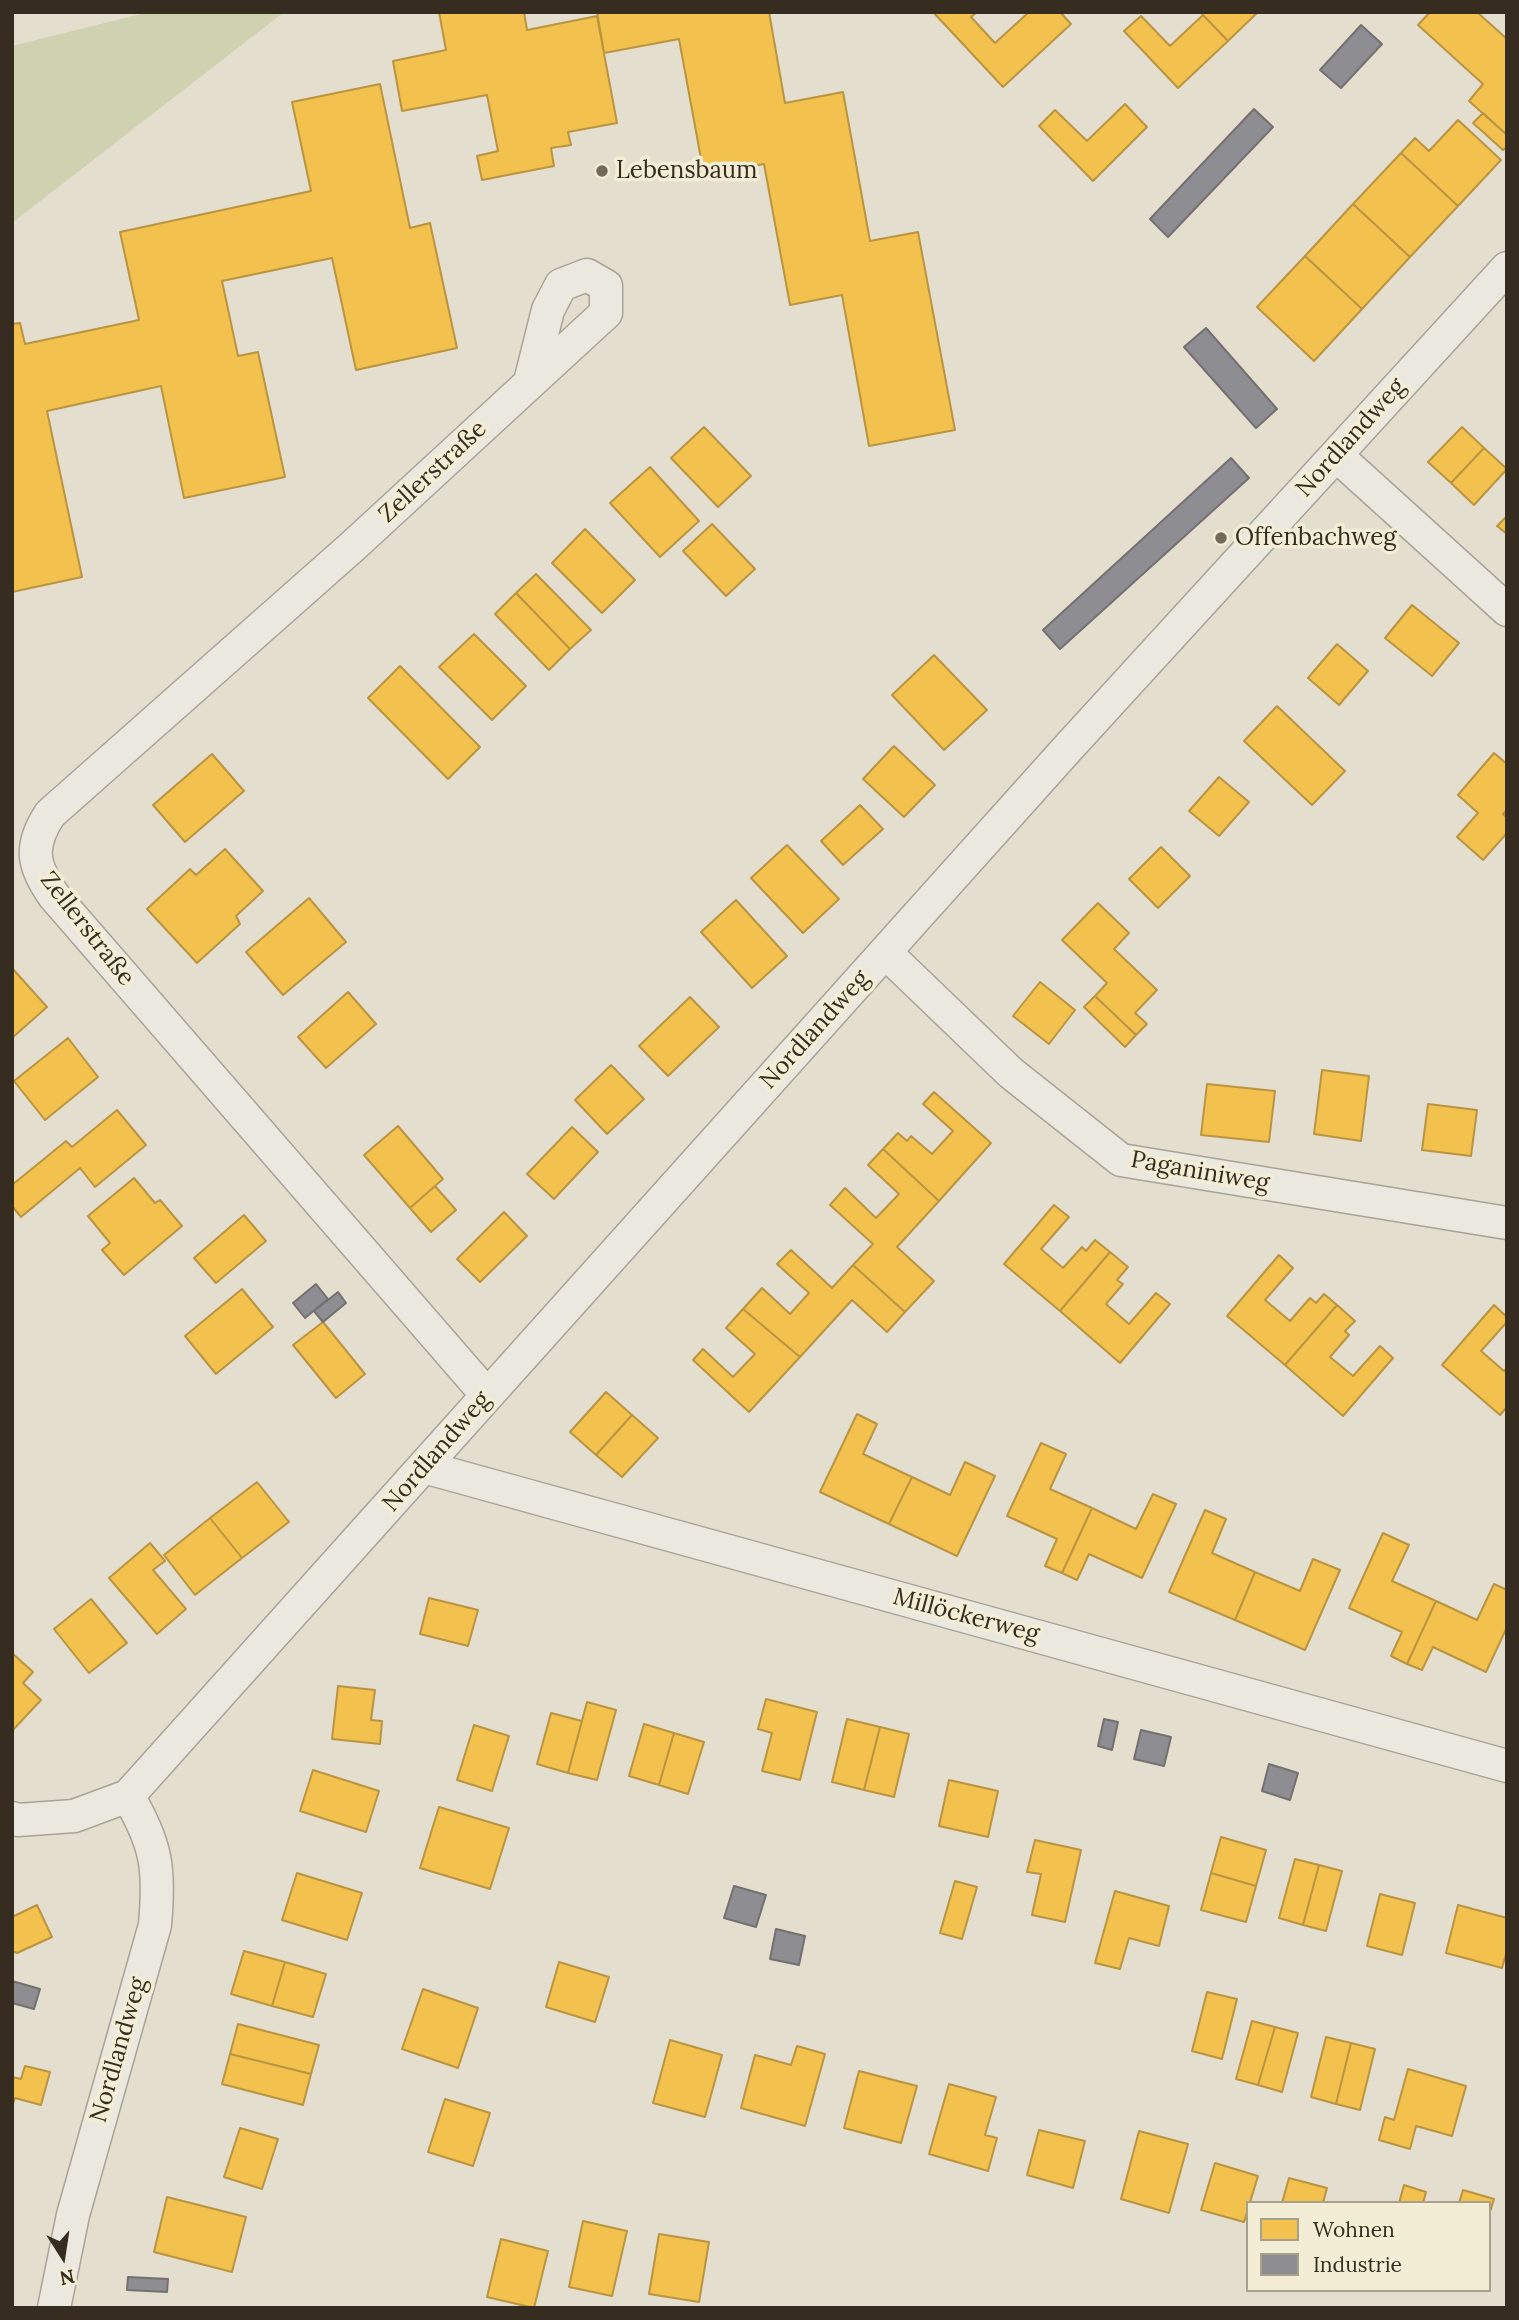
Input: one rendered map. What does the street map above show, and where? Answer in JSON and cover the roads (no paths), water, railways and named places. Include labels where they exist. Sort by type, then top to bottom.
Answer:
[{"type":"street","name":"Nordlandweg","points":[[12,1818],[18,1820],[74,1816],[128,1796],[885,952],[1507,268]]},
{"type":"street","name":"Zellerstraße","points":[[487,1395],[54,896],[38,874],[35,854],[37,833],[50,814],[353,546],[530,382]]},
{"type":"street","points":[[1336,455],[1507,610]]},
{"type":"street","name":"Paganiniweg","points":[[885,952],[1011,1073],[1121,1160],[1507,1223]]},
{"type":"street","name":"Millöckerweg","points":[[424,1467],[1507,1766]]},
{"type":"street","name":"Nordlandweg","points":[[54,2308],[73,2215],[155,1925],[159,1881],[149,1832],[128,1796]]},
{"type":"place","name":"Lebensbaum","points":[[602,171]]},
{"type":"place","name":"Offenbachweg","points":[[1221,538]]}]
